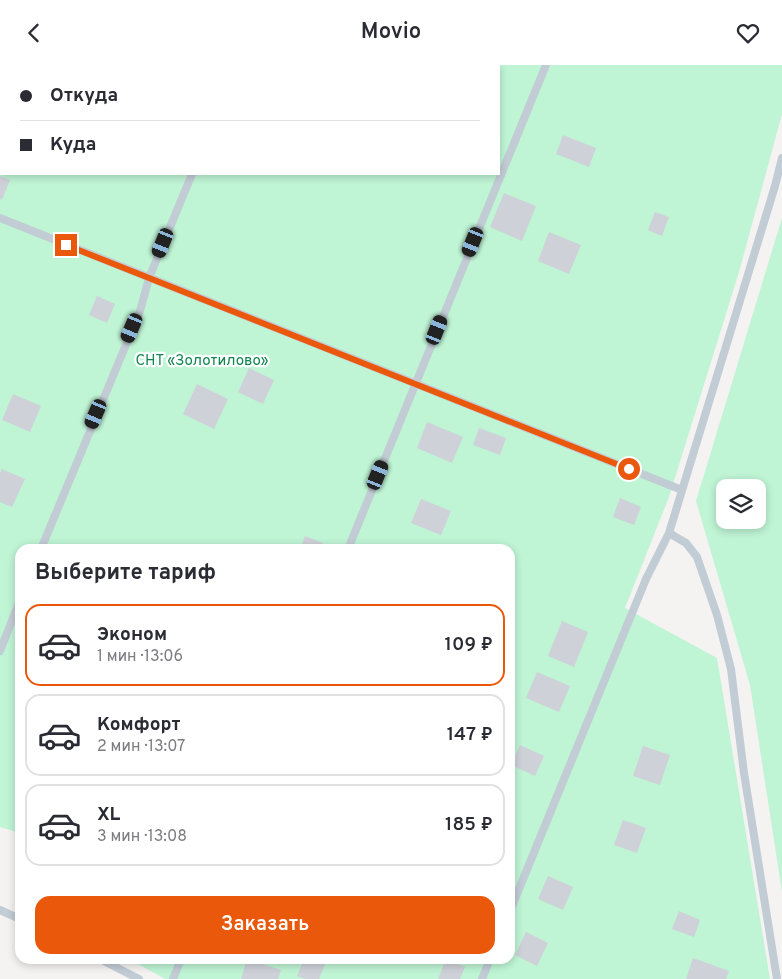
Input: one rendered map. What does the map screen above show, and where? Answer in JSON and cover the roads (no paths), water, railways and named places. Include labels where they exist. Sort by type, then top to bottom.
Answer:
[{"type":"lane","points":[[350,544],[546,65]]},
{"type":"lane","points":[[515,899],[642,588],[669,533],[782,158]]},
{"type":"lane","points":[[43,544],[136,319],[149,278],[192,175]]},
{"type":"lane","points":[[0,219],[682,490]]},
{"type":"lane","points":[[669,533],[686,543],[697,557],[717,615],[728,660],[777,979]]},
{"type":"lane","points":[[0,651],[15,614]]},
{"type":"lane","points":[[0,910],[15,917]]},
{"type":"lane","points":[[110,964],[139,979]]},
{"type":"lane","points":[[173,979],[180,964]]},
{"type":"lane","points":[[482,979],[488,964]]},
{"type":"park label","name":"СНТ «Золотилово»","points":[[202,361]]}]
